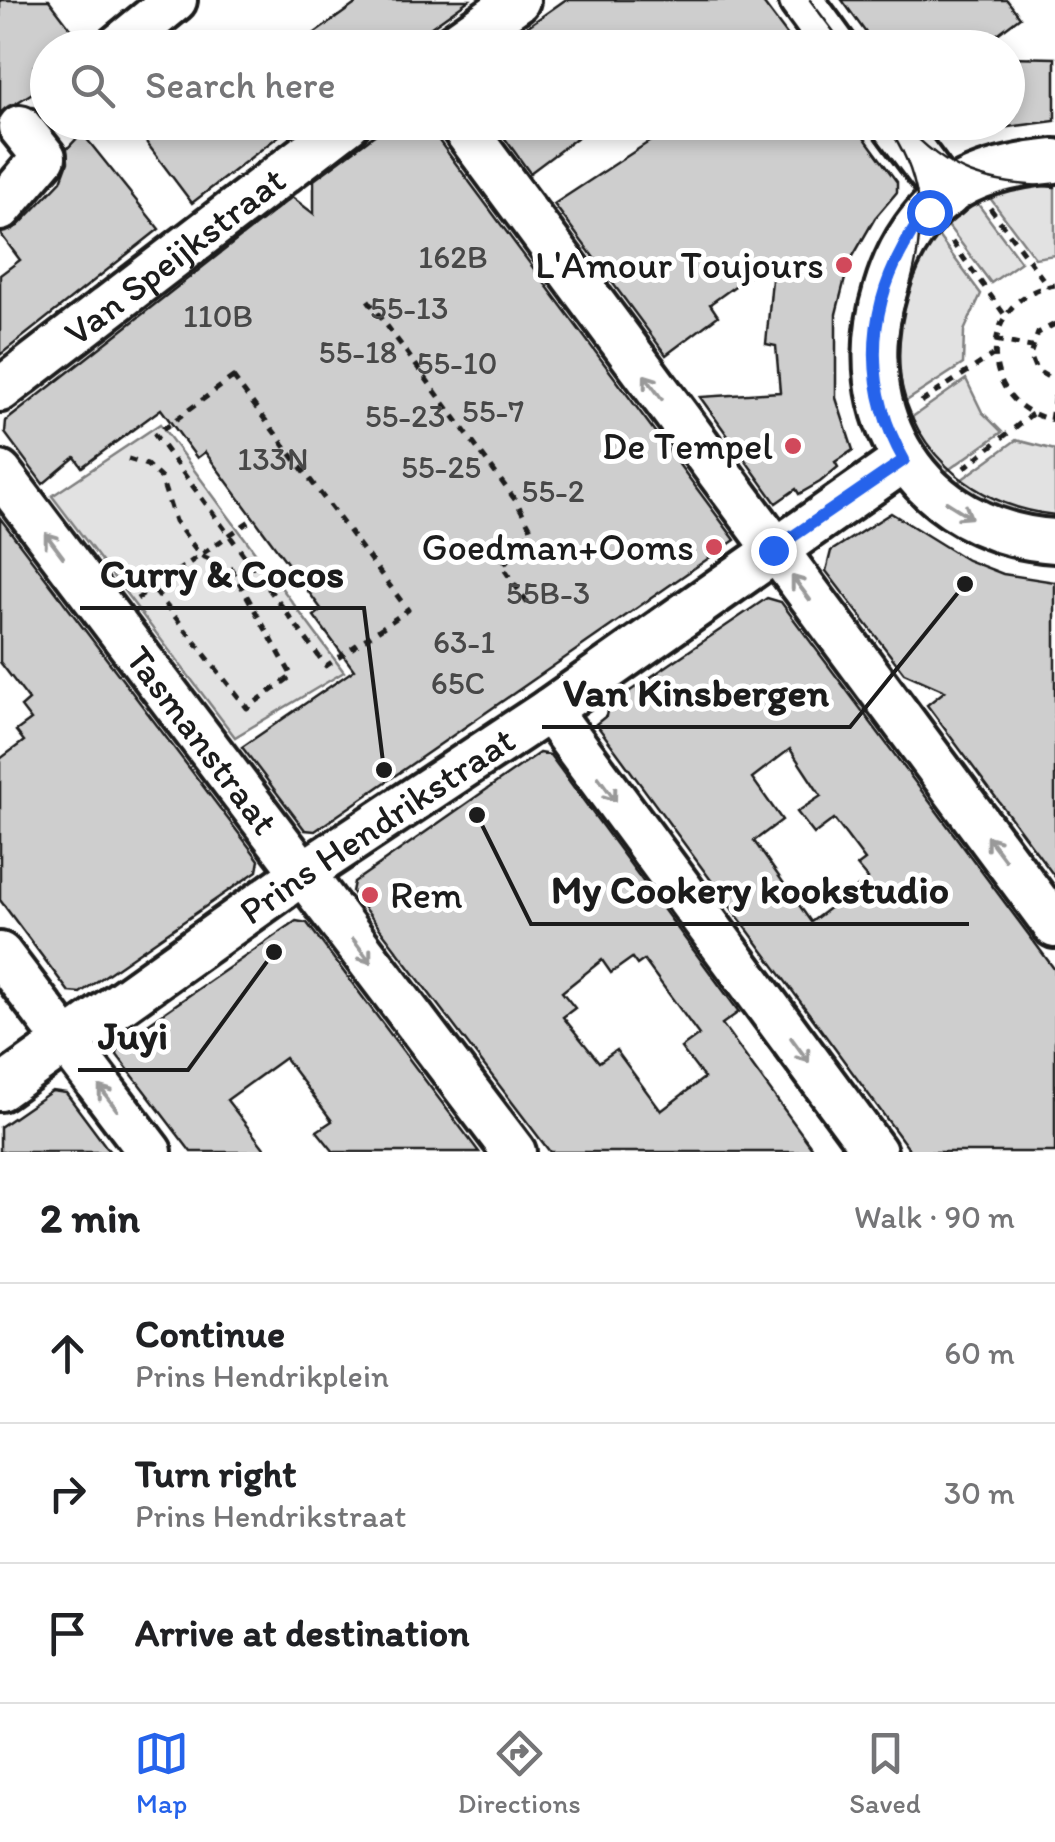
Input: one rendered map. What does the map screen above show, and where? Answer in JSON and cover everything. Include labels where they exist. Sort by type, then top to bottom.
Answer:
[{"type":"street","points":[[138,30],[175,0]]},
{"type":"street","points":[[476,30],[518,0]]},
{"type":"street","points":[[800,0],[822,30]]},
{"type":"street","points":[[20,127],[30,140]]},
{"type":"street","points":[[0,208],[44,157],[30,140]]},
{"type":"street","name":"Van Speijkstraat","points":[[0,390],[326,140]]},
{"type":"street","points":[[472,140],[1055,926]]},
{"type":"street","points":[[906,140],[949,196]]},
{"type":"street","points":[[1055,161],[1014,166],[949,196],[891,270],[877,317],[874,356],[895,443],[933,492],[959,512],[993,529],[1055,541]]},
{"type":"street","name":"Prins Hendrikstraat","points":[[0,1089],[304,873],[550,710],[773,550],[895,443]]},
{"type":"street","name":"Tasmanstraat","points":[[0,473],[514,1152]]},
{"type":"street","points":[[550,710],[876,1152]]},
{"type":"street","points":[[0,954],[150,1152]]},
{"type":"path","points":[[949,196],[1052,285]]},
{"type":"path","points":[[949,196],[1004,315]]},
{"type":"path","points":[[1052,285],[1028,293],[1004,315],[994,340],[993,355],[1001,384],[1032,414],[1053,420],[1055,394]]},
{"type":"path","points":[[368,300],[533,532],[502,566],[528,604]]},
{"type":"path","points":[[1055,324],[1038,333],[1031,347],[1036,370],[1055,381]]},
{"type":"path","points":[[994,340],[1031,347]]},
{"type":"path","points":[[895,443],[993,355]]},
{"type":"path","points":[[233,377],[408,610],[326,666],[229,535],[155,435],[233,377]]},
{"type":"path","points":[[933,492],[1032,414]]},
{"type":"path","points":[[128,459],[147,465],[161,478],[174,521],[200,556],[230,568],[292,676],[247,708],[154,590]]},
{"type":"path","points":[[110,618],[254,518]]},
{"type":"shaded area","points":[[1055,172],[1055,255],[1035,258],[984,190]]},
{"type":"shaded area","points":[[972,196],[1021,262],[991,283],[943,219]]},
{"type":"shaded area","points":[[933,229],[981,294],[964,331],[963,364],[894,409],[887,325]]},
{"type":"shaded area","points":[[966,379],[982,412],[1002,432],[944,473],[901,425]]},
{"type":"shaded area","points":[[160,424],[344,672],[235,737],[52,496]]},
{"type":"shaded area","points":[[1016,440],[1055,450],[1055,529],[950,488]]},
{"type":"building","points":[[0,0],[49,0],[72,30],[30,30],[30,94],[0,113]]},
{"type":"building","points":[[361,0],[469,0],[427,30],[319,30]]},
{"type":"building","points":[[565,0],[761,0],[784,30],[522,30]]},
{"type":"building","points":[[842,0],[1007,0],[1020,17],[1003,30],[864,30]]},
{"type":"building","points":[[1025,57],[1055,58],[1055,121],[1025,125]]},
{"type":"building","points":[[75,140],[88,140],[159,229],[0,355],[0,275],[20,260],[0,233],[18,226],[61,181],[68,162],[67,149]]},
{"type":"building","points":[[145,140],[274,140],[192,203]]},
{"type":"building","points":[[368,140],[438,140],[735,540],[315,831],[305,830],[242,747],[354,670],[314,616],[322,610],[205,452],[197,458],[161,409],[82,467],[75,457],[43,484],[5,433],[6,421],[292,197],[314,214],[314,180]]},
{"type":"building","points":[[506,140],[574,140],[530,173]]},
{"type":"building","points":[[652,140],[866,140],[897,182],[897,192],[875,218],[849,263],[836,314],[836,398],[853,450],[835,462],[838,467],[820,482],[799,494],[796,489],[776,503],[700,397],[780,392],[776,346],[766,344],[774,258],[710,304],[718,316],[666,355],[554,204]]},
{"type":"building","points":[[891,513],[967,560],[1003,574],[1055,582],[1055,877],[927,705],[945,691],[904,673],[826,571],[831,551]]},
{"type":"building","points":[[0,518],[259,860],[257,871],[80,993],[69,992],[0,900],[0,759],[24,741],[16,731],[31,720],[21,707],[29,700],[0,662]]},
{"type":"building","points":[[767,598],[781,602],[1055,970],[1055,1152],[911,1152],[596,724],[606,716],[608,706]],"holes":[[[790,749],[821,796],[797,812],[814,834],[834,819],[865,860],[857,866],[868,879],[811,922],[754,841],[782,820],[752,778]]]},
{"type":"building","points":[[539,753],[550,755],[739,1012],[722,1024],[815,1152],[550,1152],[352,892],[354,882]],"holes":[[[632,958],[637,965],[644,960],[699,1035],[681,1048],[704,1078],[661,1111],[616,1050],[599,1062],[563,1017],[575,1008],[562,992],[602,960],[611,973]]]},
{"type":"building","points":[[296,921],[307,923],[479,1152],[334,1152],[317,1131],[332,1121],[285,1058],[227,1100],[267,1152],[191,1152],[117,1055],[119,1044]]},
{"type":"building","points":[[52,1091],[66,1093],[110,1152],[0,1152],[0,1127]]},
{"type":"tram line","points":[[810,0],[832,30]]},
{"type":"tram line","points":[[896,140],[918,199],[919,240],[898,348],[903,389],[913,418],[946,466],[969,484],[995,499],[1055,515]]},
{"type":"tram line","points":[[920,140],[936,154],[971,173],[1009,183],[1055,187]]},
{"type":"place","name":"L'Amour Toujours","points":[[844,265]]},
{"type":"place","name":"De Tempel","points":[[793,446]]},
{"type":"place","name":"Goedman+Ooms","points":[[714,547]]},
{"type":"place","name":"Van Kinsbergen","points":[[965,584]]},
{"type":"place","name":"Curry & Cocos","points":[[384,770]]},
{"type":"place","name":"My Cookery kookstudio","points":[[477,815]]},
{"type":"place","name":"Rem","points":[[370,895]]},
{"type":"place","name":"Juyi","points":[[274,952]]},
{"type":"route","points":[[773,550],[904,460],[886,427],[878,401],[874,356],[877,317],[891,270],[929,212]]}]
